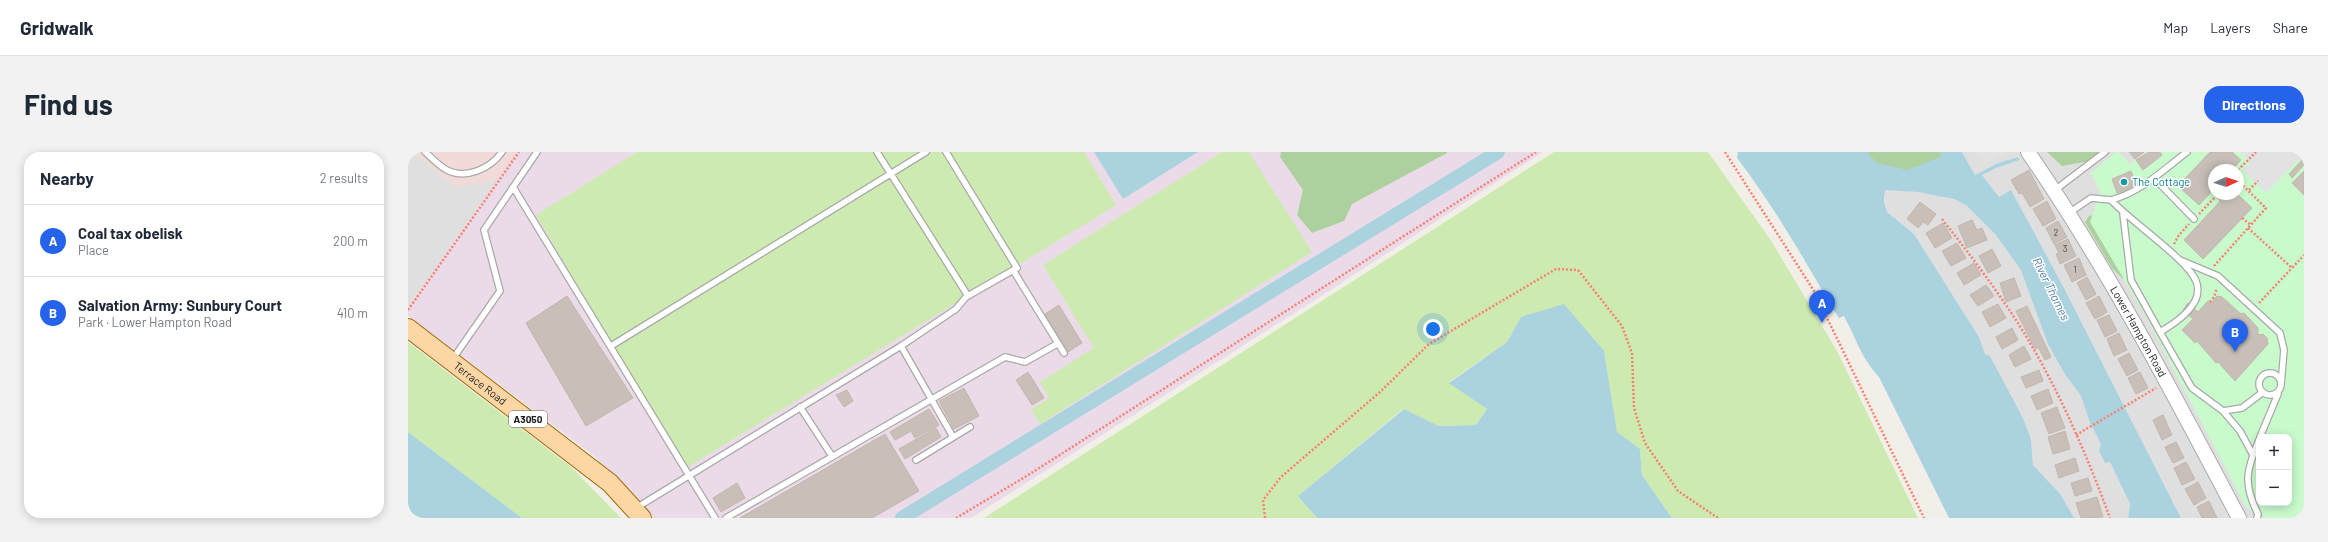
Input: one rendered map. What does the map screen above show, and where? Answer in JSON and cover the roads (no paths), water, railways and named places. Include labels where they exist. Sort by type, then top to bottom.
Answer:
[{"type":"main road","name":"Terrace Road","points":[[408,328],[610,483],[638,513]]},
{"type":"street","name":"Lower Hampton Road","points":[[2028,152],[2068,213],[2167,381],[2239,518]]},
{"type":"lane","points":[[425,152],[448,170],[464,174],[480,170],[497,159],[502,152]]},
{"type":"lane","points":[[451,361],[500,292],[484,230],[537,152]]},
{"type":"lane","points":[[877,152],[968,296]]},
{"type":"lane","points":[[611,346],[926,152]]},
{"type":"lane","points":[[638,513],[689,474],[901,346],[956,309],[968,296],[1017,268],[946,152]]},
{"type":"lane","points":[[2054,190],[2105,152]]},
{"type":"lane","points":[[2068,213],[2091,198],[2111,200],[2123,197],[2145,186],[2187,152]]},
{"type":"lane","points":[[2154,178],[2194,219]]},
{"type":"lane","points":[[513,187],[715,518]]},
{"type":"lane","points":[[2111,200],[2124,214],[2178,259],[2196,281],[2197,295],[2194,302],[2178,321],[2160,332]]},
{"type":"lane","points":[[2124,214],[2131,280],[2192,388],[2223,411],[2240,432],[2253,455]]},
{"type":"lane","points":[[2178,259],[2214,274],[2255,308],[2280,333],[2284,350],[2281,385],[2261,434]]},
{"type":"lane","points":[[1014,270],[1064,353]]},
{"type":"lane","points":[[726,518],[931,398],[1006,357],[1025,362],[1058,344]]},
{"type":"lane","points":[[901,346],[953,437]]},
{"type":"lane","points":[[2278,394],[2269,396],[2259,390],[2259,381],[2264,374],[2270,371],[2278,375],[2281,385]]},
{"type":"lane","points":[[2223,411],[2242,408],[2263,392]]},
{"type":"lane","points":[[800,407],[832,456]]},
{"type":"lane","points":[[916,460],[970,427]]},
{"type":"lane","points":[[2256,448],[2247,478],[2249,496],[2258,514],[2258,518]]},
{"type":"water","points":[[1094,152],[1198,152],[1123,199]]},
{"type":"water","name":"River Thames","points":[[1738,152],[1867,152],[1877,163],[1907,170],[1941,157],[1939,152],[1962,152],[1975,175],[1998,163],[2018,157],[2020,160],[1996,168],[1982,175],[1999,197],[2011,190],[2064,288],[2181,518],[2128,518],[2130,504],[2110,462],[2105,463],[2099,451],[2101,444],[2090,423],[2081,396],[2064,373],[2048,344],[2021,270],[1996,235],[1966,205],[1954,199],[1918,192],[1885,190],[1884,201],[1887,212],[1914,234],[1979,337],[1985,354],[1990,356],[2023,418],[2031,439],[2033,465],[2061,495],[2074,518],[1949,518],[1879,377],[1863,356],[1844,316],[1839,318],[1833,309],[1775,213],[1737,158]]},
{"type":"water","points":[[1564,304],[1604,351],[1617,432],[1640,449],[1642,475],[1672,518],[1317,518],[1298,496],[1404,409],[1439,426],[1476,425],[1487,409],[1449,383],[1507,342],[1521,317]]},
{"type":"water","points":[[408,432],[522,518],[408,518]]},
{"type":"waterway","points":[[902,518],[1498,152]]},
{"type":"place","name":"The Cottage","points":[[2124,182]]},
{"type":"place","name":"Coal tax obelisk","points":[[1822,323]]},
{"type":"place","name":"Salvation Army: Sunbury Court","points":[[2235,352]]}]
